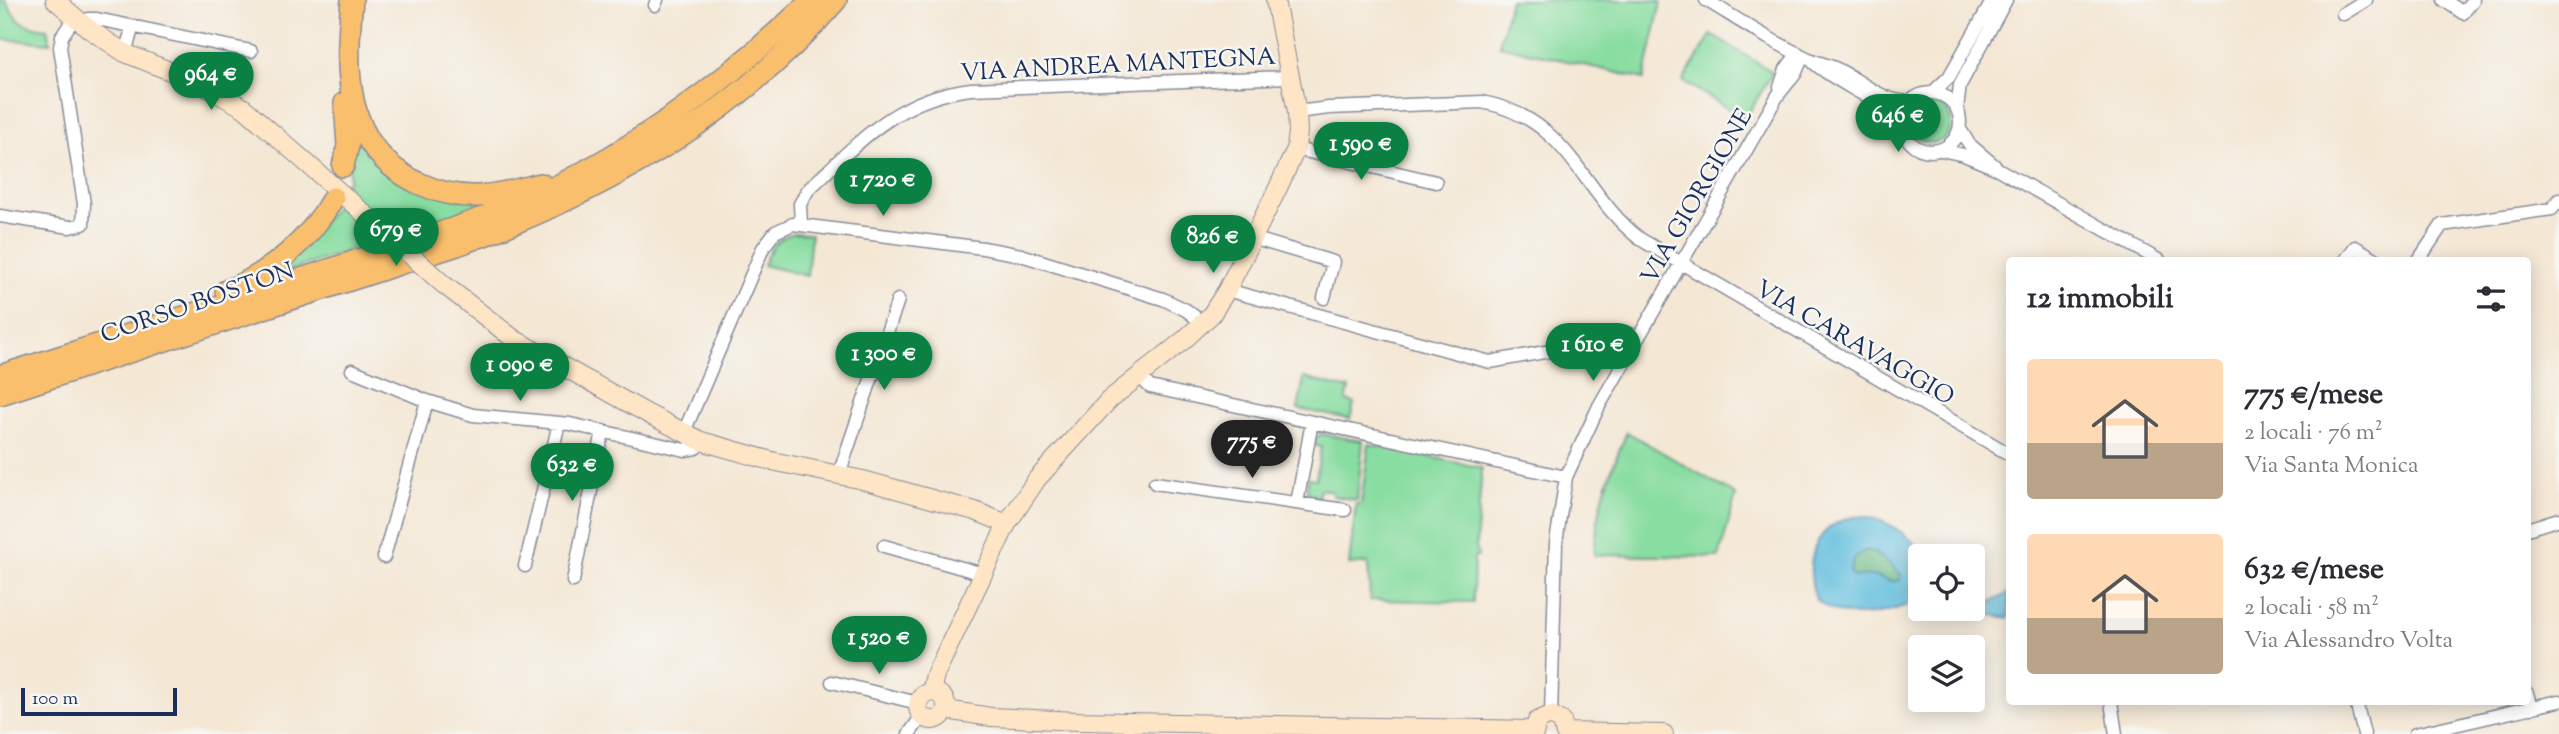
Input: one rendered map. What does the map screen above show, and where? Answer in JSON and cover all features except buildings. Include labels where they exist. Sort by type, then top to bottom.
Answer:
[{"type":"highway","points":[[343,166],[348,146],[341,48],[345,0]]},
{"type":"highway","points":[[352,0],[349,64],[354,109],[361,129],[373,147],[385,162],[401,174],[434,191],[477,197],[583,173]]},
{"type":"highway","name":"CORSO BOSTON","points":[[0,376],[447,231],[512,207],[583,173],[638,140],[720,82],[812,0]]},
{"type":"highway","name":"CORSO BOSTON","points":[[0,394],[520,222],[571,199],[670,144],[740,93],[836,0]]},
{"type":"highway","points":[[740,93],[783,62],[851,0]]},
{"type":"highway","points":[[122,337],[151,320],[242,285],[275,264],[298,245],[325,213],[333,198]]},
{"type":"street","points":[[55,0],[125,53],[197,82],[244,108],[443,284],[514,339],[701,441],[748,456],[839,474],[975,510],[1007,524]]},
{"type":"street","points":[[909,734],[1007,524],[1037,479],[1092,416],[1203,323],[1227,290],[1278,190],[1296,149],[1298,132],[1297,112],[1275,0]]},
{"type":"street","points":[[1706,0],[1886,108],[1902,125]]},
{"type":"street","points":[[1932,93],[1949,77],[1993,0]]},
{"type":"street","points":[[1941,150],[1955,139],[1960,129],[1956,99],[1959,85],[2006,0]]},
{"type":"street","points":[[2343,14],[2366,0]]},
{"type":"street","points":[[2444,0],[2463,13],[2473,0]]},
{"type":"street","points":[[0,216],[70,227],[83,223],[84,204],[60,47],[62,36],[79,20],[97,19],[251,51]]},
{"type":"street","points":[[125,53],[133,26]]},
{"type":"street","points":[[1781,44],[1791,71],[1819,67]]},
{"type":"street","points":[[1803,56],[1833,67],[1889,99],[1902,102],[1912,100]]},
{"type":"street","name":"VIA GIORGIONE","points":[[1551,715],[1556,543],[1566,477],[1599,406],[1791,71],[1803,56]]},
{"type":"street","name":"VIA ANDREA MANTEGNA","points":[[801,225],[800,204],[808,190],[885,120],[935,96],[971,89],[1290,77]]},
{"type":"street","points":[[1957,109],[1947,97],[1932,93],[1918,96],[1906,108],[1902,125],[1904,133],[1914,146],[1930,151],[1941,150],[1965,155],[1998,169]]},
{"type":"street","name":"VIA CARAVAGGIO","points":[[1297,112],[1329,108],[1482,102],[1518,112],[1549,132],[1623,225],[1640,239],[2006,452]]},
{"type":"street","points":[[1960,129],[1969,144],[1998,169],[2153,257]]},
{"type":"street","points":[[1296,149],[1436,182]]},
{"type":"street","points":[[2421,257],[2442,225],[2552,208],[2559,200]]},
{"type":"street","points":[[684,432],[763,248],[770,237],[781,228],[801,225],[1021,255],[1163,299],[1186,310],[1203,323]]},
{"type":"street","points":[[1252,238],[1333,262],[1324,298]]},
{"type":"street","points":[[2348,257],[2356,247],[2372,257]]},
{"type":"street","points":[[1227,290],[1490,362],[1610,340],[1626,333],[1639,337]]},
{"type":"street","points":[[839,474],[898,300]]},
{"type":"street","points":[[352,370],[427,401],[472,415],[559,423],[685,450],[696,448],[701,441]]},
{"type":"street","points":[[1139,375],[1150,387],[1566,477]]},
{"type":"street","points":[[384,557],[427,401]]},
{"type":"street","points":[[1297,503],[1312,422]]},
{"type":"street","points":[[526,566],[559,423]]},
{"type":"street","points":[[573,581],[603,431]]},
{"type":"street","points":[[1154,483],[1345,510]]},
{"type":"street","points":[[2531,528],[2559,519]]},
{"type":"street","points":[[884,546],[983,574]]},
{"type":"street","points":[[831,682],[924,704],[943,697],[946,710],[933,721],[924,704]]},
{"type":"street","points":[[2415,734],[2559,701]]},
{"type":"street","points":[[2111,705],[2116,734]]},
{"type":"street","points":[[2357,705],[2364,734]]},
{"type":"street","points":[[946,710],[991,717],[1285,730],[1534,732],[1540,718],[1551,715],[1562,721],[1565,733],[1664,734]]},
{"type":"green space","points":[[0,0],[5,0],[22,22],[47,29],[50,43],[0,39]]},
{"type":"green space","points":[[1510,0],[1661,2],[1644,79],[1499,45]]},
{"type":"green space","points":[[1711,35],[1773,72],[1745,119],[1683,81]]},
{"type":"green space","points":[[1931,103],[1939,104],[1945,109],[1950,115],[1950,131],[1945,137],[1939,142],[1931,143],[1923,142],[1917,137],[1912,131],[1911,123],[1912,115],[1917,109],[1923,104]]},
{"type":"green space","points":[[361,136],[373,155],[476,201],[476,208],[282,273],[280,267],[331,213],[349,178],[350,146]]},
{"type":"green space","points":[[794,233],[811,234],[807,276],[763,265],[774,244]]},
{"type":"green space","points":[[1304,378],[1349,389],[1346,401],[1354,403],[1350,419],[1298,409]]},
{"type":"green space","points":[[1627,432],[1736,495],[1719,557],[1594,555],[1604,492]]},
{"type":"green space","points":[[1322,434],[1363,441],[1357,500],[1332,496],[1332,491],[1320,489],[1318,498],[1307,492],[1308,478],[1316,479],[1321,447],[1313,445],[1317,436]]},
{"type":"green space","points":[[1369,444],[1482,468],[1473,602],[1370,600],[1368,563],[1349,565],[1356,504],[1361,504]]},
{"type":"green space","points":[[1866,550],[1889,563],[1901,575],[1900,580],[1852,576],[1850,571],[1854,559]]},
{"type":"water","points":[[1860,516],[1870,518],[1898,530],[1916,544],[1908,544],[1908,604],[1881,613],[1853,615],[1840,613],[1816,600],[1812,585],[1812,557],[1822,535],[1832,526]],"holes":[[[1866,550],[1881,557],[1901,575],[1900,580],[1852,576],[1850,570],[1854,559]]]},
{"type":"water","points":[[2006,594],[2006,618],[1985,614],[1985,601]]}]
